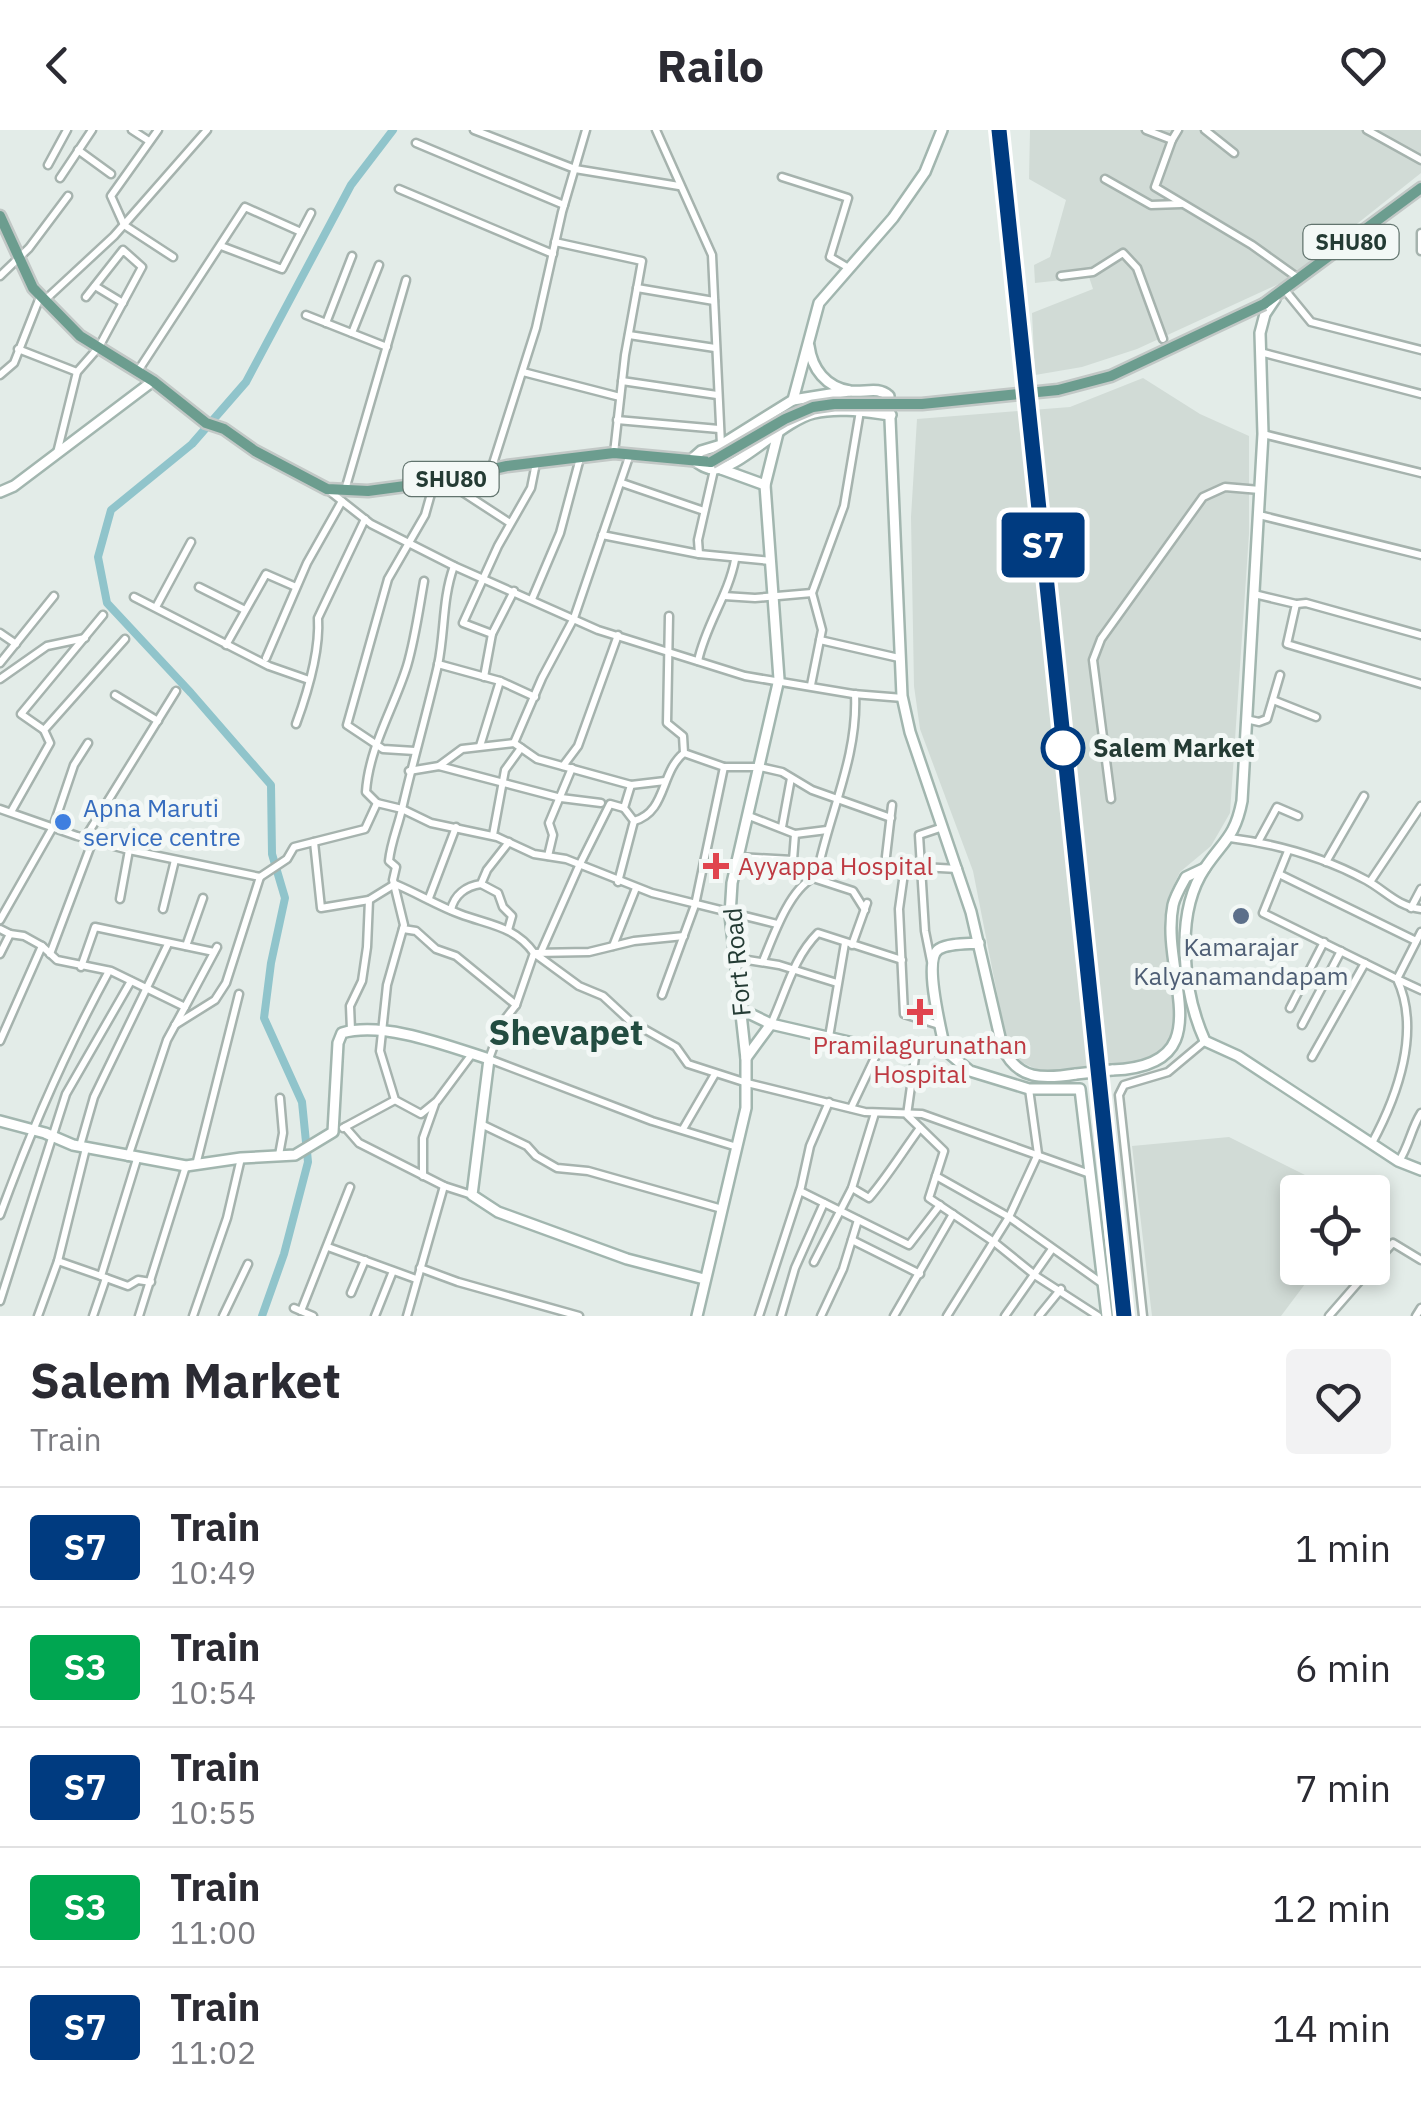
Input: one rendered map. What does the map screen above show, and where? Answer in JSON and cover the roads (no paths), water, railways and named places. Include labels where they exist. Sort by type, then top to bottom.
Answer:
[{"type":"main road","name":"SHU80","points":[[0,216],[33,288],[80,336],[153,381],[206,422],[343,495],[614,453],[714,464],[782,414],[811,402],[834,398],[922,398],[1084,379],[1282,291],[1421,188]]},
{"type":"street","points":[[48,164],[67,130]]},
{"type":"street","points":[[60,178],[92,130]]},
{"type":"street","points":[[132,130],[148,142]]},
{"type":"street","points":[[158,130],[111,196],[124,225],[173,256]]},
{"type":"street","points":[[0,376],[14,363],[43,298],[124,225],[204,133],[193,130]]},
{"type":"street","points":[[474,130],[574,169],[679,186]]},
{"type":"street","points":[[491,470],[523,372],[586,130]]},
{"type":"street","points":[[656,130],[712,255],[720,445]]},
{"type":"street","points":[[793,400],[819,303],[893,218],[926,172],[942,130]]},
{"type":"street","points":[[1146,130],[1172,140]]},
{"type":"street","points":[[1178,130],[1155,186],[1252,245],[1299,279]]},
{"type":"street","points":[[1206,130],[1234,154]]},
{"type":"street","points":[[1367,130],[1421,160]]},
{"type":"street","points":[[416,143],[564,205]]},
{"type":"street","points":[[78,150],[111,174]]},
{"type":"street","points":[[782,177],[848,198],[830,257],[847,267]]},
{"type":"street","points":[[1105,179],[1151,205],[1181,204]]},
{"type":"street","points":[[399,189],[553,254]]},
{"type":"street","points":[[0,276],[68,196]]},
{"type":"street","points":[[138,371],[245,207],[301,232]]},
{"type":"street","points":[[220,246],[282,269],[311,213]]},
{"type":"street","points":[[1421,232],[1421,251]]},
{"type":"street","points":[[556,242],[642,261],[614,453]]},
{"type":"street","points":[[57,454],[77,372],[98,347],[142,267],[123,250],[86,297]]},
{"type":"street","points":[[1061,276],[1092,272],[1123,253],[1137,268],[1164,339]]},
{"type":"street","points":[[326,323],[352,256]]},
{"type":"street","points":[[352,333],[379,265]]},
{"type":"street","points":[[266,658],[296,587],[343,495],[406,280]]},
{"type":"street","points":[[95,286],[123,303]]},
{"type":"street","points":[[637,288],[714,302]]},
{"type":"street","points":[[1421,350],[1311,322],[1282,291],[1265,314],[1260,333],[1263,434],[1242,801],[1230,838],[1205,868],[1190,897],[1184,933],[1198,1025],[1205,1041],[1238,1056],[1398,1162],[1421,1170]]},
{"type":"street","points":[[306,316],[387,347]]},
{"type":"street","points":[[629,335],[716,348]]},
{"type":"street","points":[[808,346],[816,371],[824,380],[849,391]]},
{"type":"street","points":[[18,350],[77,372]]},
{"type":"street","points":[[1260,352],[1421,394]]},
{"type":"street","points":[[523,372],[620,397]]},
{"type":"street","points":[[0,492],[14,486],[153,381]]},
{"type":"street","points":[[622,382],[717,394]]},
{"type":"street","points":[[692,459],[793,400],[849,391],[886,392],[891,415],[903,698],[910,732],[959,870],[1002,1046],[1007,1058],[1022,1072],[1045,1078],[1147,1067],[1169,1054],[1178,1036],[1179,1009],[1171,934],[1173,903],[1186,877],[1205,868]]},
{"type":"street","points":[[714,464],[756,448],[778,429],[810,414],[860,411],[891,415]]},
{"type":"street","points":[[811,685],[822,630],[812,592],[844,506],[860,411]]},
{"type":"street","points":[[617,420],[719,428]]},
{"type":"street","name":"Fort Road","points":[[696,1316],[737,1147],[747,1083],[730,915],[778,679],[765,485],[778,429]]},
{"type":"street","points":[[1263,434],[1421,473]]},
{"type":"street","points":[[493,836],[501,784],[517,746],[518,728],[574,618],[630,453]]},
{"type":"street","points":[[532,599],[560,533],[580,458]]},
{"type":"street","points":[[492,634],[462,624],[510,523],[532,488],[536,463]]},
{"type":"street","points":[[714,464],[765,485]]},
{"type":"street","points":[[700,554],[698,540],[714,464]]},
{"type":"street","points":[[415,751],[383,749],[347,726],[388,579],[425,515],[439,481],[510,523]]},
{"type":"street","points":[[622,484],[704,510]]},
{"type":"street","points":[[1112,799],[1093,660],[1101,638],[1203,496],[1225,488],[1260,490]]},
{"type":"street","points":[[343,495],[365,519],[454,566],[618,636],[745,676],[903,698]]},
{"type":"street","points":[[1259,515],[1421,554]]},
{"type":"street","points":[[296,724],[319,632],[318,618],[365,519]]},
{"type":"street","points":[[602,535],[735,560],[772,562]]},
{"type":"street","points":[[156,607],[191,542]]},
{"type":"street","points":[[698,661],[704,632],[724,596],[735,560]]},
{"type":"street","points":[[454,566],[447,586],[438,664],[392,837],[389,861],[396,867],[392,880],[403,929],[387,985],[380,1051],[395,1100],[421,1114],[472,1054]]},
{"type":"street","points":[[226,644],[266,574],[296,587]]},
{"type":"street","points":[[424,581],[407,666],[376,745],[366,792],[377,804],[402,809],[431,823],[493,836],[566,859],[636,888],[777,924]]},
{"type":"street","points":[[199,587],[245,610]]},
{"type":"street","points":[[484,677],[492,634],[514,591]]},
{"type":"street","points":[[724,596],[755,598],[812,592]]},
{"type":"street","points":[[1253,594],[1306,603],[1421,635]]},
{"type":"street","points":[[54,596],[0,664],[2,677],[46,646],[86,638]]},
{"type":"street","points":[[134,596],[269,666],[309,680]]},
{"type":"street","points":[[1296,604],[1287,644],[1421,684]]},
{"type":"street","points":[[11,812],[50,743],[44,730],[21,714],[103,615]]},
{"type":"street","points":[[669,616],[668,723],[683,736],[684,753]]},
{"type":"street","points":[[0,633],[16,644]]},
{"type":"street","points":[[548,856],[553,835],[550,824],[568,767],[618,636]]},
{"type":"street","points":[[44,730],[124,639]]},
{"type":"street","points":[[820,640],[899,658]]},
{"type":"street","points":[[438,664],[500,681],[534,697]]},
{"type":"street","points":[[1246,719],[1267,719],[1280,675]]},
{"type":"street","points":[[480,746],[500,681]]},
{"type":"street","points":[[50,954],[89,839],[176,691]]},
{"type":"street","points":[[813,878],[852,754],[854,694]]},
{"type":"street","points":[[114,695],[158,721]]},
{"type":"street","points":[[1273,700],[1316,717]]},
{"type":"street","points":[[0,920],[54,827],[74,765],[88,744]]},
{"type":"street","points":[[439,766],[462,749],[517,746],[538,759],[630,785],[665,781]]},
{"type":"street","points":[[684,753],[724,767],[760,766],[836,800],[891,818]]},
{"type":"street","points":[[634,821],[645,818],[659,802],[673,762],[684,753]]},
{"type":"street","points":[[409,771],[439,766],[560,798],[602,803]]},
{"type":"street","points":[[662,995],[695,905],[724,767]]},
{"type":"street","points":[[782,827],[791,778]]},
{"type":"street","points":[[624,808],[630,785]]},
{"type":"street","points":[[1326,862],[1364,796]]},
{"type":"street","points":[[175,1026],[215,1000],[226,983],[260,877],[287,860],[294,847],[366,829],[377,804]]},
{"type":"street","points":[[472,1195],[489,1059],[502,1023],[516,1005],[610,804],[624,808],[634,821]]},
{"type":"street","points":[[892,805],[885,865],[959,870]]},
{"type":"street","points":[[1370,882],[1421,806]]},
{"type":"street","points":[[1258,842],[1277,807],[1298,816]]},
{"type":"street","points":[[0,808],[129,850],[260,877]]},
{"type":"street","points":[[749,816],[796,834],[827,830]]},
{"type":"street","points":[[618,882],[634,821]]},
{"type":"street","points":[[944,826],[919,834],[924,931],[945,1050]]},
{"type":"street","points":[[429,898],[456,828]]},
{"type":"street","points":[[739,857],[793,860],[796,834]]},
{"type":"street","points":[[1230,838],[1326,862],[1370,882],[1390,899],[1421,909]]},
{"type":"street","points":[[314,842],[321,908],[369,900],[395,884]]},
{"type":"street","points":[[482,884],[487,870],[509,842]]},
{"type":"street","points":[[120,899],[129,850]]},
{"type":"street","points":[[1288,850],[1263,913],[1419,986],[1409,997]]},
{"type":"street","points":[[163,909],[176,860]]},
{"type":"street","points":[[905,866],[899,910],[904,1014],[940,1026]]},
{"type":"street","points":[[1279,874],[1416,941]]},
{"type":"street","points":[[763,961],[777,924],[804,882],[813,878],[853,891],[866,906],[848,944],[829,1037]]},
{"type":"street","points":[[395,884],[523,938],[580,986],[604,996],[630,1021],[676,1046],[688,1064],[851,1108],[922,1114],[1091,1175]]},
{"type":"street","points":[[451,910],[453,899],[482,884],[498,892],[503,907],[512,916],[508,930]]},
{"type":"street","points":[[612,948],[636,888]]},
{"type":"street","points":[[1410,908],[1421,889]]},
{"type":"street","points":[[186,946],[202,898]]},
{"type":"street","points":[[351,1030],[350,1006],[362,981],[367,947],[369,900]]},
{"type":"street","points":[[80,967],[95,927],[168,944],[216,949],[175,1026],[149,1088],[92,1316]]},
{"type":"street","points":[[0,929],[24,936],[57,960],[109,971],[184,1008]]},
{"type":"street","points":[[403,929],[416,931],[436,949],[456,956],[516,1005]]},
{"type":"street","points":[[1397,979],[1421,932]]},
{"type":"street","points":[[0,954],[10,934]]},
{"type":"street","points":[[746,1059],[771,1024],[792,968],[805,946],[818,934],[902,960]]},
{"type":"street","points":[[538,953],[612,948],[634,941],[684,936]]},
{"type":"street","points":[[1290,1008],[1324,942]]},
{"type":"street","points":[[932,963],[940,948],[979,943]]},
{"type":"street","points":[[38,1316],[58,1261],[94,1096],[168,944]]},
{"type":"street","points":[[0,1041],[42,946]]},
{"type":"street","points":[[1302,1025],[1341,950]]},
{"type":"street","points":[[735,958],[792,968],[837,983]]},
{"type":"street","points":[[1312,1058],[1365,962]]},
{"type":"street","points":[[0,1215],[31,1129],[70,1042],[109,971]]},
{"type":"street","points":[[1371,1144],[1390,1111],[1410,1056],[1409,997],[1397,979]]},
{"type":"street","points":[[0,1301],[66,1094],[131,981]]},
{"type":"street","points":[[143,1314],[174,1196],[191,1166],[239,994]]},
{"type":"street","points":[[742,1010],[771,1024],[879,1049],[945,1050],[970,1071],[1029,1089],[1080,1089],[1107,1316]]},
{"type":"street","points":[[1410,1012],[1421,1020]]},
{"type":"street","points":[[333,1132],[338,1042],[342,1032],[382,1030],[489,1059],[652,1121],[737,1147]]},
{"type":"street","points":[[1143,1316],[1119,1095],[1124,1085],[1168,1072],[1205,1041]]},
{"type":"street","points":[[907,1115],[916,1048]]},
{"type":"street","points":[[851,1108],[879,1049]]},
{"type":"street","points":[[683,1130],[715,1074]]},
{"type":"street","points":[[947,1316],[1010,1217],[1038,1154],[1029,1089]]},
{"type":"street","points":[[279,1156],[280,1098]]},
{"type":"street","points":[[0,1121],[83,1147],[191,1166],[295,1154],[395,1100]]},
{"type":"street","points":[[423,1176],[423,1138],[436,1100]]},
{"type":"street","points":[[759,1316],[800,1192],[810,1146],[829,1102]]},
{"type":"street","points":[[814,1262],[852,1188],[875,1113]]},
{"type":"street","points":[[1398,1162],[1408,1148],[1408,1135],[1421,1113]]},
{"type":"street","points":[[907,1115],[944,1151],[929,1198],[1098,1316]]},
{"type":"street","points":[[481,1124],[527,1146],[557,1168],[588,1170],[722,1209]]},
{"type":"street","points":[[345,1127],[359,1143],[444,1186],[472,1195],[498,1212],[627,1259],[704,1279]]},
{"type":"street","points":[[852,1188],[869,1198],[920,1128]]},
{"type":"street","points":[[193,1316],[227,1218],[241,1158]]},
{"type":"street","points":[[936,1176],[1010,1217],[1104,1284]]},
{"type":"street","points":[[407,1316],[444,1186]]},
{"type":"street","points":[[312,1316],[297,1310],[328,1247],[350,1187]]},
{"type":"street","points":[[800,1192],[909,1245],[940,1206]]},
{"type":"street","points":[[780,1316],[824,1203]]},
{"type":"street","points":[[894,1316],[953,1214]]},
{"type":"street","points":[[821,1316],[858,1220]]},
{"type":"street","points":[[852,1240],[920,1274]]},
{"type":"street","points":[[1390,1246],[1393,1243],[1421,1260]]},
{"type":"street","points":[[328,1247],[416,1279]]},
{"type":"street","points":[[1005,1316],[1052,1249]]},
{"type":"street","points":[[351,1293],[365,1260]]},
{"type":"street","points":[[58,1261],[128,1286],[138,1280],[151,1282]]},
{"type":"street","points":[[223,1316],[248,1264]]},
{"type":"street","points":[[420,1268],[578,1316]]},
{"type":"street","points":[[375,1316],[393,1270]]},
{"type":"street","points":[[1334,1314],[1357,1285]]},
{"type":"street","points":[[1039,1316],[1060,1290]]},
{"type":"street","points":[[1417,1316],[1421,1308]]},
{"type":"waterway","points":[[262,1316],[284,1254],[308,1162],[302,1102],[264,1018],[285,898],[272,854],[271,785],[107,603],[98,557],[111,510],[192,444],[246,382],[351,185],[393,130]]},
{"type":"railway","points":[[999,130],[1124,1316]]},
{"type":"train","name":"S7","points":[[999,130],[1124,1316]]},
{"type":"place","name":"Salem Market","points":[[1063,748]]},
{"type":"place","name":"Apna Maruti service centre","points":[[63,822]]},
{"type":"place","name":"Ayyappa Hospital","points":[[716,866]]},
{"type":"place","name":"Kamarajar Kalyanamandapam","points":[[1241,916]]},
{"type":"place","name":"Pramilagurunathan Hospital","points":[[920,1012]]},
{"type":"district","name":"Shevapet","points":[[566,1033]]}]
